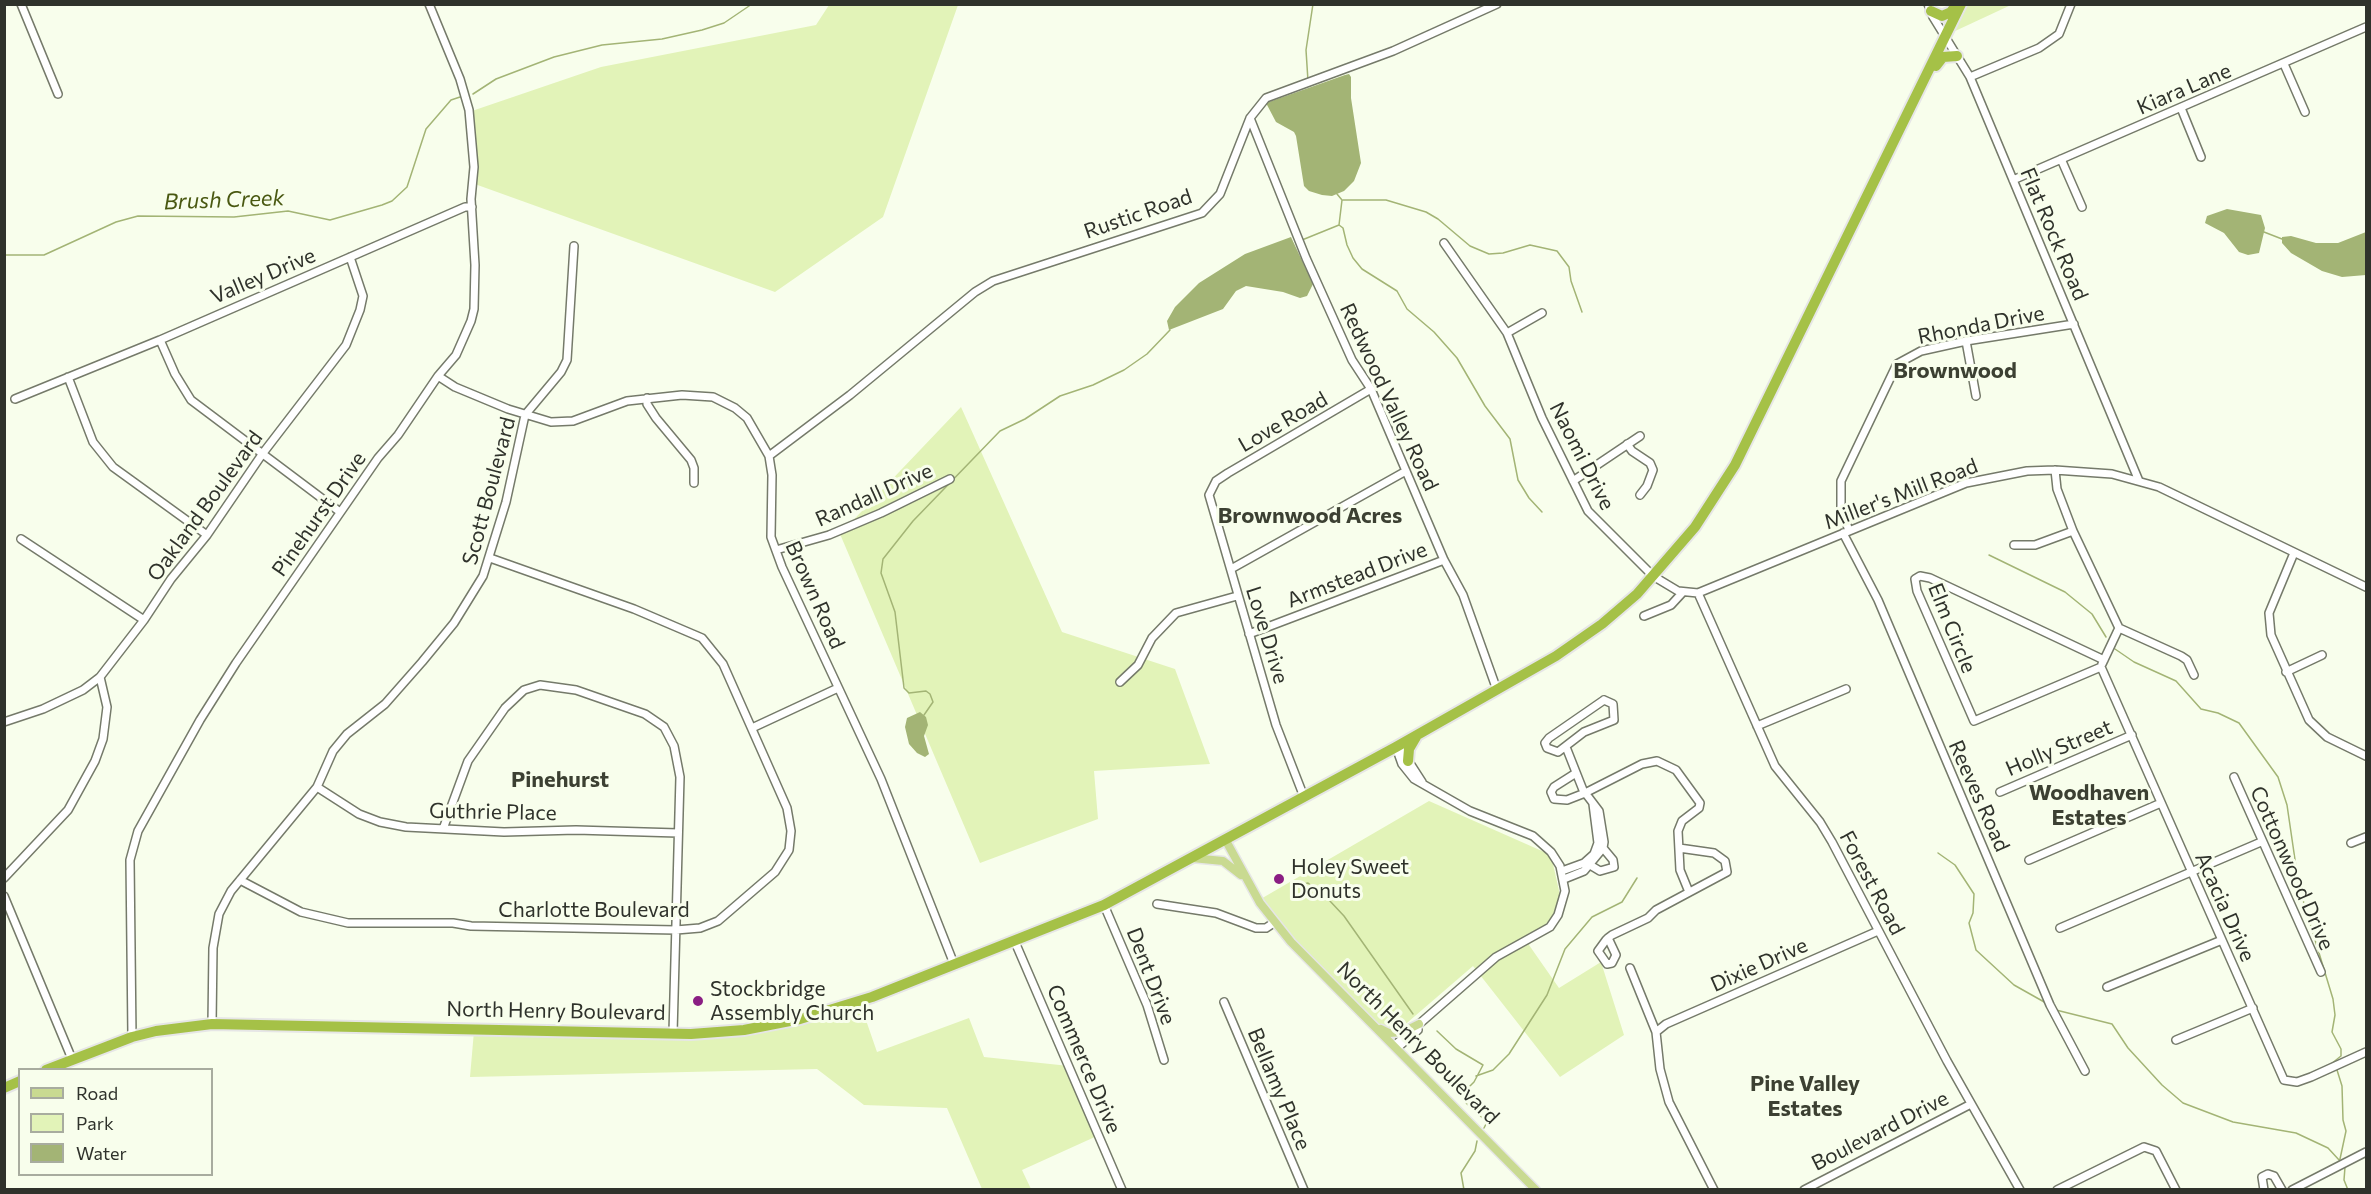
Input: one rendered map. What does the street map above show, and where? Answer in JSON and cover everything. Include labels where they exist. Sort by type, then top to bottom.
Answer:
[{"type":"highway","points":[[1929,8],[1942,16],[1952,12],[1956,4]]},
{"type":"highway","points":[[1225,839],[1396,747],[1556,656],[1602,624],[1653,576],[1695,527],[1735,465],[1961,4]]},
{"type":"highway","points":[[1929,72],[1943,57],[1957,56]]},
{"type":"highway","points":[[1408,761],[1409,749],[1418,734]]},
{"type":"highway","name":"North Henry Boulevard","points":[[51,1068],[156,1030],[212,1024],[673,1033],[744,1030],[794,1021],[872,997],[1104,905],[1225,839]]},
{"type":"highway","points":[[4,1088],[18,1082]]},
{"type":"main road","name":"North Henry Boulevard","points":[[1225,839],[1246,878],[1275,922],[1536,1190]]},
{"type":"main road","points":[[1192,858],[1223,861],[1246,878]]},
{"type":"main road","points":[[1375,1026],[1389,1034],[1403,1032],[1419,1024]]},
{"type":"street","points":[[21,4],[58,94]]},
{"type":"street","name":"Pinehurst Drive","points":[[132,1037],[130,860],[138,831],[230,672],[340,512],[438,376],[456,356],[474,309],[472,207],[474,167],[469,110],[460,79],[429,4]]},
{"type":"street","name":"Rustic Road","points":[[769,456],[850,395],[975,292],[993,281],[1202,213],[1220,194],[1250,118],[1266,98],[1393,51],[1497,4]]},
{"type":"street","points":[[1970,77],[2039,48],[2059,34],[2072,4]]},
{"type":"street","name":"Flat Rock Road","points":[[1929,8],[1970,77],[2139,481]]},
{"type":"street","name":"Kiara Lane","points":[[2013,180],[2367,27]]},
{"type":"street","points":[[2284,64],[2305,112]]},
{"type":"street","points":[[2181,108],[2201,158]]},
{"type":"street","name":"Redwood Valley Road","points":[[1250,118],[1306,258],[1352,360],[1371,389],[1444,560],[1463,595],[1497,690]]},
{"type":"street","points":[[2061,159],[2082,207]]},
{"type":"street","name":"Valley Drive","points":[[15,399],[160,340],[465,207],[472,207]]},
{"type":"street","name":"Naomi Drive","points":[[1444,243],[1507,333],[1542,418],[1588,511],[1599,525],[1653,576]]},
{"type":"street","name":"Scott Boulevard","points":[[212,1024],[213,948],[219,914],[240,880],[317,787],[333,751],[348,734],[385,704],[454,623],[474,593],[490,558],[506,502],[525,415],[561,372],[567,360],[574,246]]},
{"type":"street","name":"Oakland Boulevard","points":[[4,722],[63,699],[100,677],[144,620],[171,579],[207,535],[263,453],[338,357],[353,330],[363,296],[350,257]]},
{"type":"street","points":[[1507,333],[1542,313]]},
{"type":"street","name":"Rhonda Drive","points":[[1846,532],[1841,507],[1841,481],[1891,374],[1905,357],[1966,341],[2074,324]]},
{"type":"street","points":[[160,340],[186,394],[340,512]]},
{"type":"street","points":[[1966,341],[1976,396]]},
{"type":"street","name":"Brown Road","points":[[438,376],[455,387],[525,415],[551,422],[565,422],[627,401],[701,396],[726,402],[747,418],[769,456],[772,475],[771,537],[881,779],[954,964]]},
{"type":"street","points":[[68,377],[93,442],[113,467],[207,535]]},
{"type":"street","name":"Love Road","points":[[1213,485],[1228,472],[1371,389]]},
{"type":"street","points":[[647,398],[647,404],[656,418],[691,460],[694,468],[694,483]]},
{"type":"street","points":[[1573,481],[1640,435]]},
{"type":"street","points":[[1627,444],[1632,451],[1650,463],[1653,470],[1647,486],[1640,495]]},
{"type":"street","points":[[1231,569],[1406,471]]},
{"type":"street","name":"Miller's Mill Road","points":[[1653,576],[1683,592],[1698,592],[1966,483],[2027,471],[2055,471],[2112,474],[2139,481],[2194,503],[2294,553],[2365,585]]},
{"type":"street","points":[[2055,471],[2057,489],[2073,531],[2119,628],[2187,660],[2194,675]]},
{"type":"street","name":"Randall Drive","points":[[776,550],[829,535],[881,513],[950,479]]},
{"type":"street","name":"Love Drive","points":[[1213,485],[1209,495],[1210,504],[1231,569],[1237,596],[1276,725],[1304,795]]},
{"type":"street","points":[[2014,545],[2035,545],[2073,531]]},
{"type":"street","name":"Reeves Road","points":[[1846,532],[1878,600],[2050,1005],[2085,1071]]},
{"type":"street","points":[[21,539],[144,620]]},
{"type":"street","points":[[2294,553],[2269,613],[2271,635],[2309,720],[2319,730],[2367,756]]},
{"type":"street","name":"Charlotte Boulevard","points":[[240,880],[301,912],[348,923],[453,923],[471,926],[676,930],[700,928],[718,921],[775,872],[789,850],[791,831],[788,808],[723,664],[702,638],[634,609],[490,558]]},
{"type":"street","name":"Armstead Drive","points":[[1249,634],[1444,560]]},
{"type":"street","name":"Elm Circle","points":[[1920,576],[1930,579],[2103,664],[1974,721],[1917,591],[1915,579],[1920,576]]},
{"type":"street","points":[[1644,616],[1671,604],[1683,592]]},
{"type":"street","name":"Forest Road","points":[[1698,592],[1775,766],[1820,822],[1832,842],[1971,1104],[2020,1190]]},
{"type":"street","points":[[1120,682],[1138,665],[1152,638],[1176,613],[1237,596]]},
{"type":"street","points":[[2103,664],[2119,628]]},
{"type":"street","points":[[2286,672],[2322,655]]},
{"type":"street","name":"Acacia Drive","points":[[2103,664],[2191,872],[2284,1080],[2297,1082],[2367,1052]]},
{"type":"street","points":[[4,878],[68,810],[95,761],[103,739],[107,707],[100,677]]},
{"type":"street","points":[[443,829],[468,761],[485,733],[524,690],[540,685],[558,686],[600,697],[645,714],[664,727],[674,746],[680,777],[673,1033]]},
{"type":"street","points":[[752,729],[838,688]]},
{"type":"street","points":[[1757,726],[1846,689]]},
{"type":"street","points":[[1604,700],[1613,704],[1614,720],[1584,732],[1566,747],[1554,752],[1545,743],[1604,700]]},
{"type":"street","name":"Holly Street","points":[[2000,792],[2132,735]]},
{"type":"street","points":[[1396,747],[1422,782]]},
{"type":"street","points":[[1396,747],[1407,772],[1422,782],[1470,812],[1533,836],[1551,852],[1563,875],[1565,891],[1558,915],[1550,927],[1496,957],[1419,1024],[1396,1048]]},
{"type":"street","points":[[1566,747],[1585,793],[1599,811],[1603,848],[1613,861],[1614,867],[1600,871],[1590,865]]},
{"type":"street","points":[[1576,773],[1558,783],[1551,792],[1552,797],[1560,801],[1585,793],[1642,764],[1657,761],[1669,765],[1682,776],[1700,803],[1699,808],[1688,814],[1679,825],[1680,870],[1689,892]]},
{"type":"street","name":"Cottonwood Drive","points":[[2234,777],[2260,842],[2321,972]]},
{"type":"street","name":"Guthrie Place","points":[[317,787],[337,802],[380,822],[443,829],[678,833]]},
{"type":"street","points":[[1563,875],[1584,863],[1594,854],[1598,843],[1592,802]]},
{"type":"street","points":[[2029,860],[2161,803]]},
{"type":"street","points":[[2351,843],[2367,837]]},
{"type":"street","points":[[2060,928],[2260,842]]},
{"type":"street","points":[[1563,875],[1577,875],[1590,865],[1603,848]]},
{"type":"street","points":[[1608,938],[1648,918],[1656,910],[1727,872],[1728,867],[1714,853],[1679,848]]},
{"type":"street","points":[[4,896],[72,1059]]},
{"type":"street","points":[[1156,904],[1216,914],[1256,928],[1266,928],[1275,922]]},
{"type":"street","name":"Dent Drive","points":[[1104,905],[1147,1005],[1164,1060]]},
{"type":"street","name":"Dixie Drive","points":[[1656,1032],[1666,1024],[1878,931]]},
{"type":"street","points":[[2106,987],[2222,940]]},
{"type":"street","name":"Commerce Drive","points":[[1015,942],[1122,1190]]},
{"type":"street","points":[[1630,968],[1656,1032],[1660,1069],[1669,1102],[1714,1190]]},
{"type":"street","name":"Bellamy Place","points":[[1224,1002],[1304,1190]]},
{"type":"street","points":[[2176,1040],[2253,1008]]},
{"type":"street","name":"Boulevard Drive","points":[[1804,1190],[1971,1104]]},
{"type":"street","points":[[2057,1190],[2144,1147],[2156,1151],[2176,1190]]},
{"type":"street","points":[[2292,1190],[2367,1152]]},
{"type":"street","points":[[2264,1190],[2262,1178],[2268,1174],[2274,1176],[2282,1190]]},
{"type":"green space","points":[[829,5],[958,5],[883,217],[775,292],[472,183],[469,112],[601,67],[816,25]]},
{"type":"green space","points":[[1966,5],[2011,5],[1953,32]]},
{"type":"green space","points":[[961,407],[1062,632],[1175,669],[1210,764],[1094,771],[1098,819],[980,863],[840,534]]},
{"type":"green space","points":[[1429,801],[1551,855],[1562,904],[1529,945],[1559,988],[1601,962],[1624,1035],[1560,1077],[1473,966],[1386,1041],[1305,957],[1259,900]]},
{"type":"green space","points":[[859,1000],[877,1052],[969,1018],[984,1057],[1069,1066],[1097,1136],[1022,1170],[1031,1189],[982,1189],[947,1108],[864,1105],[817,1069],[470,1077],[474,1031],[738,1030]]},
{"type":"water","points":[[1349,74],[1361,163],[1354,181],[1344,191],[1332,196],[1322,195],[1309,191],[1304,186],[1296,136],[1294,132],[1276,122],[1266,103]]},
{"type":"water","points":[[2227,209],[2261,215],[2265,228],[2259,253],[2248,255],[2239,252],[2224,233],[2205,223],[2207,216]]},
{"type":"water","points":[[2366,232],[2366,275],[2342,277],[2322,271],[2291,253],[2282,243],[2282,237],[2291,236],[2316,243],[2338,243]]},
{"type":"water","points":[[1291,237],[1313,284],[1307,296],[1300,298],[1283,292],[1246,286],[1236,291],[1223,309],[1169,330],[1167,321],[1175,307],[1199,283],[1245,254]]},
{"type":"water","points":[[920,712],[926,717],[928,725],[924,736],[929,754],[925,757],[917,753],[909,744],[905,727],[907,718]]},
{"type":"waterway","name":"Brush Creek","points":[[473,94],[496,79],[554,57],[602,45],[662,39],[702,30],[724,23],[752,4]]},
{"type":"waterway","points":[[1308,81],[1306,50],[1313,4]]},
{"type":"waterway","name":"Brush Creek","points":[[4,255],[44,255],[116,222],[138,216],[234,217],[288,211],[330,220],[382,205],[392,201],[407,187],[426,129],[451,100],[460,97]]},
{"type":"waterway","points":[[1337,194],[1342,200],[1339,225],[1343,228],[1353,258],[1362,269],[1397,291],[1407,309],[1434,332],[1457,358],[1485,406],[1510,439],[1518,480],[1529,498],[1542,512]]},
{"type":"waterway","points":[[1343,200],[1386,200],[1426,212],[1470,246],[1489,254],[1503,253],[1530,245],[1557,251],[1569,267],[1571,281],[1582,312]]},
{"type":"waterway","points":[[1302,240],[1339,225]]},
{"type":"waterway","points":[[2264,232],[2282,239]]},
{"type":"waterway","points":[[924,715],[933,702],[930,694],[926,691],[909,693],[904,688],[895,612],[881,573],[883,559],[913,521],[1000,431],[1025,419],[1060,396],[1093,385],[1124,370],[1147,354],[1170,330]]},
{"type":"waterway","points":[[1989,555],[2065,592],[2092,614],[2106,637]]},
{"type":"waterway","points":[[2115,649],[2134,662],[2176,681],[2201,709],[2218,713],[2239,723],[2278,777],[2287,805],[2299,887],[2333,999],[2335,1015],[2332,1032],[2341,1049],[2341,1056],[2331,1064]]},
{"type":"waterway","points":[[1938,853],[1955,865],[1974,894],[1973,913],[1969,923],[1976,950],[2014,985],[2046,1003]]},
{"type":"waterway","points":[[1476,1076],[1493,1070],[1509,1054],[1547,995],[1565,949],[1592,917],[1622,902],[1637,878]]},
{"type":"waterway","points":[[1291,887],[1308,883],[1329,900],[1344,916],[1413,1014]]},
{"type":"waterway","points":[[2056,1010],[2112,1024],[2128,1048],[2162,1085],[2183,1103],[2233,1122],[2296,1133],[2328,1148],[2340,1161]]},
{"type":"waterway","points":[[1437,1031],[1456,1049],[1483,1065],[1474,1082],[1460,1096]]},
{"type":"waterway","points":[[2337,1070],[2342,1086],[2343,1120],[2346,1131],[2340,1159]]},
{"type":"waterway","points":[[1466,1103],[1487,1122],[1484,1128]]},
{"type":"waterway","points":[[1464,1190],[1461,1173],[1475,1151],[1477,1141]]},
{"type":"waterway","points":[[2345,1167],[2344,1180],[2348,1190]]},
{"type":"place","name":"Holey Sweet Donuts","points":[[1279,879]]},
{"type":"place","name":"Stockbridge Assembly Church","points":[[698,1001]]},
{"type":"district","name":"Brownwood","points":[[1955,371]]},
{"type":"district","name":"Brownwood Acres","points":[[1310,516]]},
{"type":"district","name":"Pinehurst","points":[[560,780]]},
{"type":"district","name":"Woodhaven Estates","points":[[2089,806]]},
{"type":"district","name":"Pine Valley Estates","points":[[1805,1096]]}]
